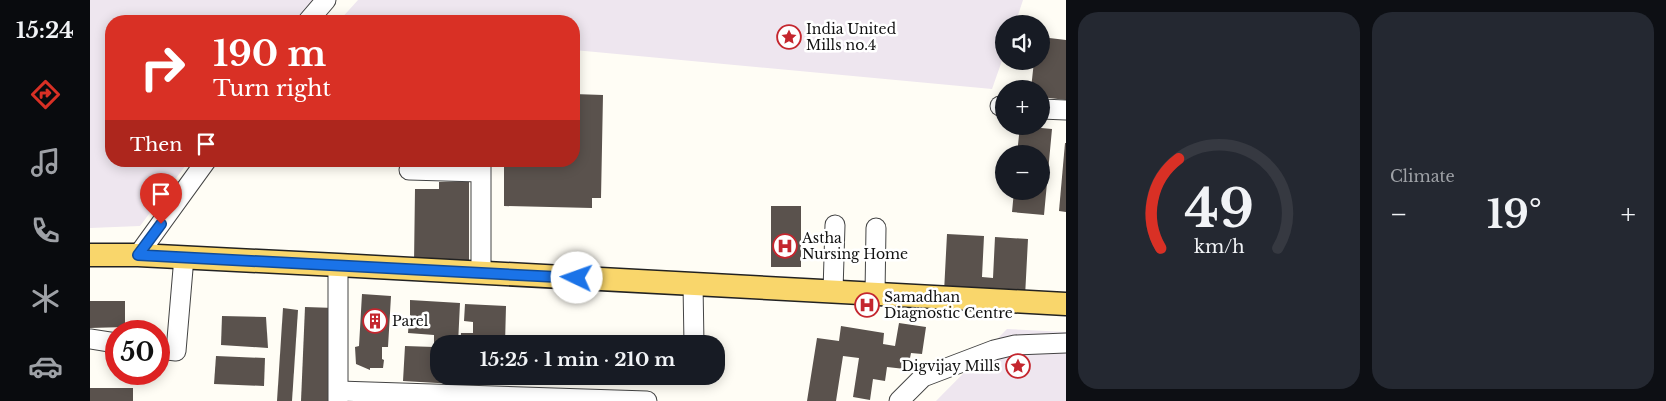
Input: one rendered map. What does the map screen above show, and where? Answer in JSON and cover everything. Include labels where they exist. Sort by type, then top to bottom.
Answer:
[{"type":"main road","points":[[90,255],[138,255],[338,264],[1066,304]]},
{"type":"street","points":[[313,15],[326,0]]},
{"type":"street","points":[[1050,109],[1066,110]]},
{"type":"street","points":[[138,255],[202,167]]},
{"type":"street","points":[[409,170],[480,167],[480,272]]},
{"type":"street","points":[[834,291],[835,225]]},
{"type":"street","points":[[876,228],[876,294]]},
{"type":"street","points":[[170,351],[176,352],[184,257]]},
{"type":"street","points":[[338,264],[338,396],[647,401]]},
{"type":"street","points":[[693,284],[694,335]]},
{"type":"street","points":[[90,340],[105,342]]},
{"type":"street","points":[[899,401],[923,377],[994,350],[1015,345],[1066,343]]},
{"type":"shaded area","points":[[90,0],[313,0],[300,15],[105,15],[105,167],[184,167],[140,226],[90,228]]},
{"type":"shaded area","name":"India United Mills no.4","points":[[358,0],[1023,0],[1018,15],[995,15],[995,70],[999,70],[992,89],[580,51],[580,15],[344,15]]},
{"type":"shaded area","name":"Digvijay Mills","points":[[1007,329],[1066,332],[1066,401],[936,401]]},
{"type":"building","points":[[1050,38],[1066,40],[1066,100],[1050,98],[1050,80],[1032,80],[1033,70],[1050,70]]},
{"type":"building","points":[[580,94],[603,95],[601,198],[592,198],[592,208],[504,206],[504,167],[580,167]]},
{"type":"building","points":[[1050,129],[1052,129],[1050,150],[1050,145],[1018,145],[1019,135],[1050,135]]},
{"type":"building","points":[[1066,143],[1066,212],[1059,211]]},
{"type":"building","points":[[469,181],[469,262],[414,263],[415,189],[439,189],[439,182]]},
{"type":"building","points":[[1013,200],[1045,200],[1044,215],[1012,212]]},
{"type":"building","points":[[771,206],[801,206],[801,267],[771,267]]},
{"type":"building","points":[[947,234],[984,236],[982,277],[993,278],[995,237],[1028,239],[1025,297],[944,292]]},
{"type":"building","name":"Parel","points":[[362,294],[391,296],[388,347],[382,347],[383,368],[370,368],[370,370],[356,364],[355,347],[359,346]]},
{"type":"building","points":[[410,300],[460,303],[458,335],[408,333],[409,320],[412,320]]},
{"type":"building","points":[[90,301],[125,301],[125,320],[105,320],[105,328],[90,328]]},
{"type":"building","points":[[465,304],[506,306],[505,335],[461,335],[461,333],[473,333],[473,322],[464,321]]},
{"type":"building","points":[[305,307],[335,308],[331,401],[301,401]]},
{"type":"building","points":[[283,308],[298,310],[292,401],[277,401]]},
{"type":"building","points":[[222,316],[266,317],[268,348],[221,345]]},
{"type":"building","points":[[899,323],[926,327],[922,354],[911,353],[910,358],[906,358],[905,369],[887,367],[885,381],[873,379],[870,400],[853,397],[859,358],[843,356],[836,401],[807,401],[817,338],[839,341],[841,326],[884,333],[883,344],[895,346]]},
{"type":"building","points":[[405,346],[430,347],[430,383],[403,381]]},
{"type":"building","points":[[216,356],[265,358],[264,386],[214,384]]},
{"type":"building","points":[[90,388],[133,388],[133,401],[90,401]]},
{"type":"place","name":"India United Mills no.4","points":[[789,37]]},
{"type":"place","name":"Astha Nursing Home","points":[[785,246]]},
{"type":"place","name":"Samadhan Diagnostic Centre","points":[[867,305]]},
{"type":"place","name":"Parel","points":[[375,321]]},
{"type":"place","name":"Digvijay Mills","points":[[1018,366]]},
{"type":"route","points":[[161,224],[138,255],[577,278]]}]
